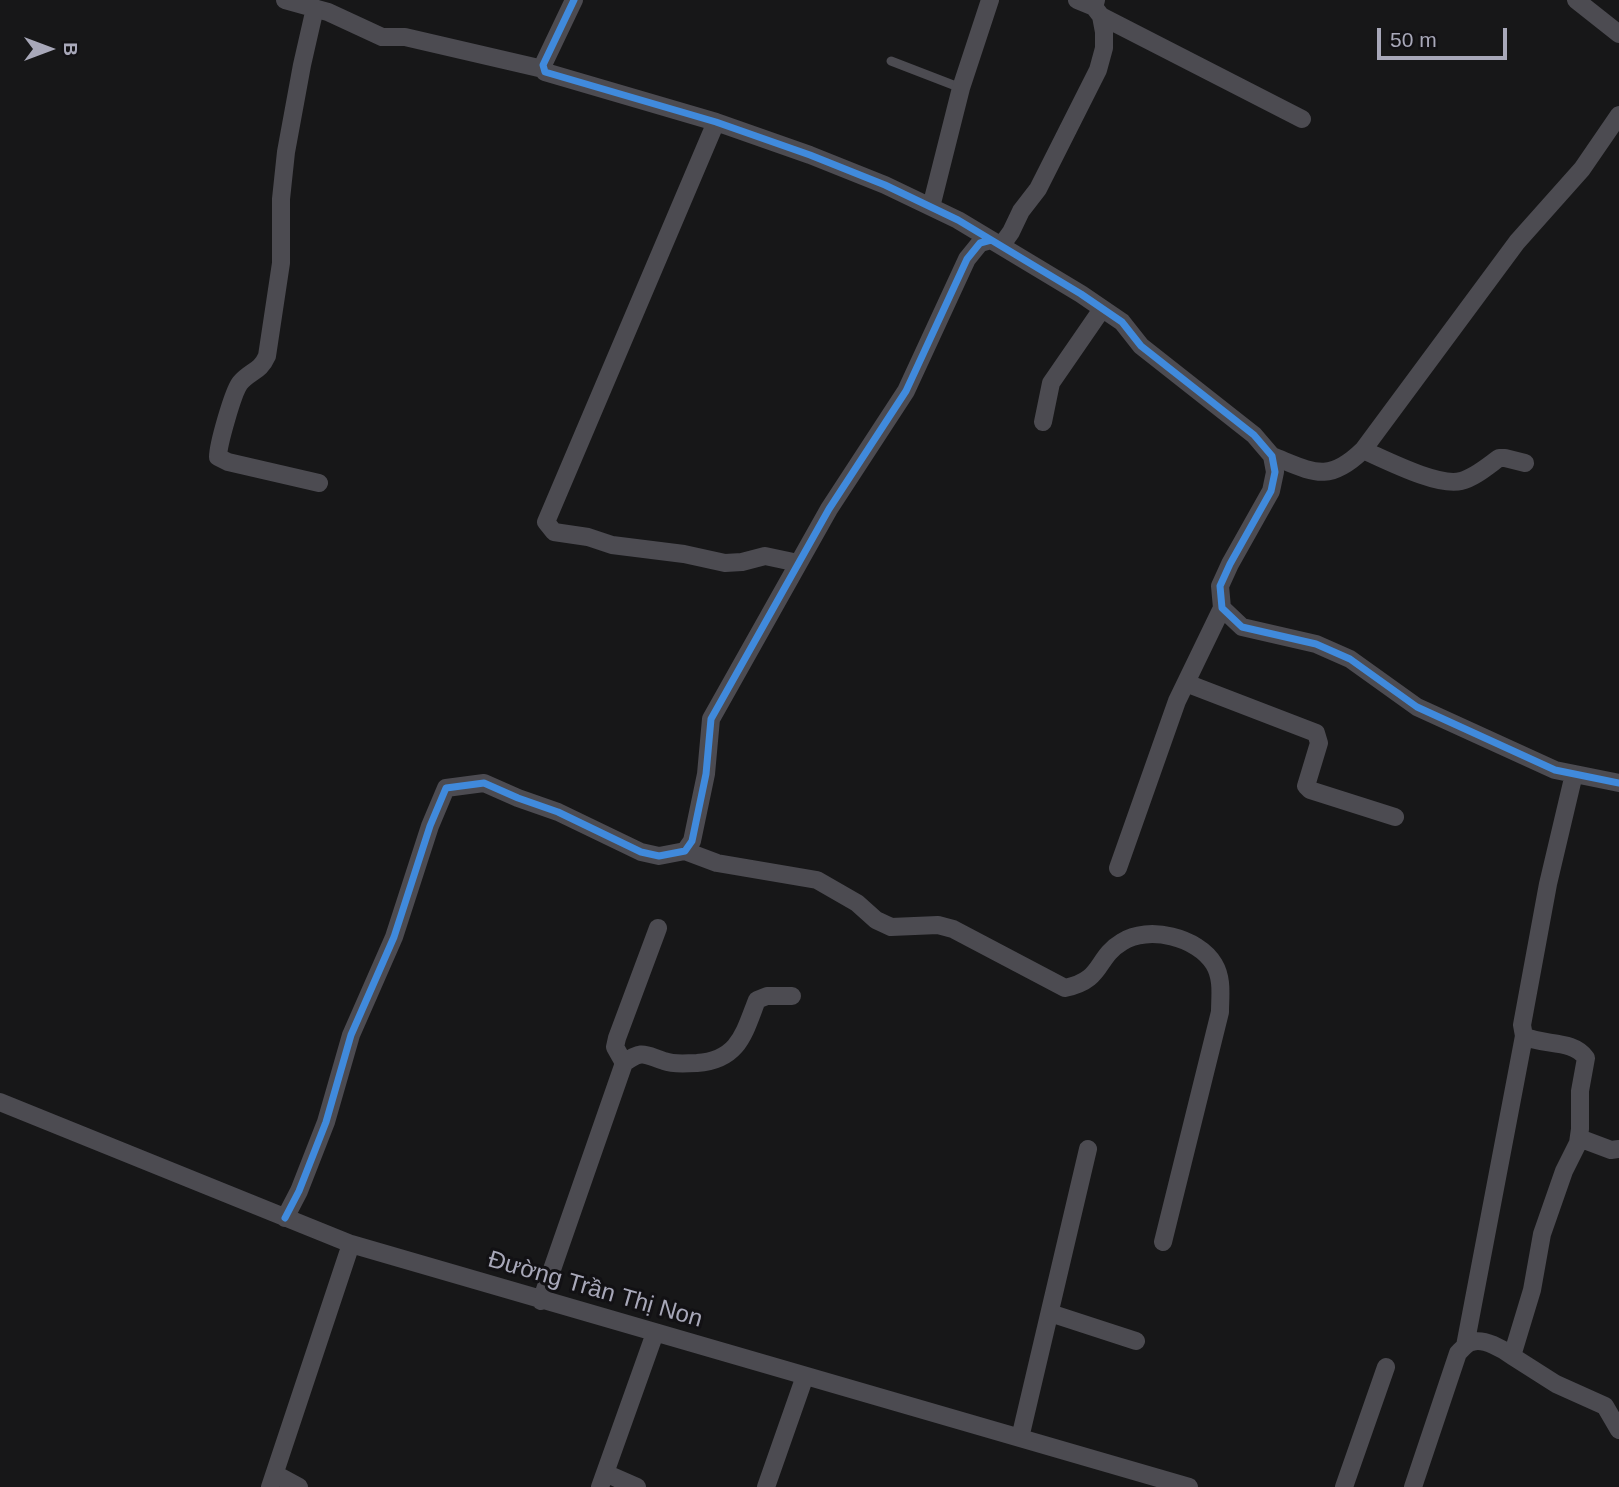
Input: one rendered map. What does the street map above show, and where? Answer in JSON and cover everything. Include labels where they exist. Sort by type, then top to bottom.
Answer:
[{"type":"street","points":[[285,0],[328,12],[382,37],[405,37],[543,69],[545,72],[716,122],[885,185],[996,243],[1122,322],[1158,361],[1254,435],[1272,456],[1319,473],[1337,471],[1363,450],[1517,242],[1582,169],[1619,115]]},
{"type":"street","points":[[543,69],[574,0]]},
{"type":"street","points":[[931,207],[961,89],[990,0]]},
{"type":"street","points":[[1576,0],[1619,34]]},
{"type":"street","points":[[1092,6],[1303,119]]},
{"type":"street","points":[[685,851],[692,841],[706,774],[711,719],[850,475],[906,391],[967,259],[981,243],[996,243],[1011,232],[1021,211],[1038,189],[1098,70],[1104,48],[1092,6]]},
{"type":"street","points":[[315,8],[286,152],[281,198],[281,263],[267,356],[262,367],[240,383],[218,446],[218,457],[228,462],[319,483]]},
{"type":"street","points":[[716,122],[546,522],[554,532],[588,537],[612,545],[684,554],[725,563],[765,556],[798,564]]},
{"type":"street","points":[[1043,422],[1051,383],[1102,309]]},
{"type":"street","points":[[1363,450],[1409,470],[1449,481],[1461,481],[1499,458],[1525,463]]},
{"type":"street","points":[[1118,868],[1177,701],[1222,608],[1220,586],[1271,491],[1275,472],[1272,456]]},
{"type":"street","points":[[1222,608],[1242,627],[1317,644],[1350,659],[1417,706],[1555,770],[1619,783]]},
{"type":"street","points":[[1186,683],[1316,733],[1319,743],[1306,786],[1310,790],[1395,817]]},
{"type":"street","points":[[1465,1346],[1524,1036],[1522,1025],[1545,897],[1574,774]]},
{"type":"street","points":[[285,1218],[326,1122],[351,1035],[394,936],[430,827],[446,788],[484,783],[518,799],[558,812],[641,852],[659,856],[685,851],[718,863],[817,880],[857,902],[876,920],[891,927],[938,925],[953,929],[1065,988],[1090,979],[1121,942],[1140,934],[1167,936],[1189,942],[1204,952],[1214,964],[1221,984],[1220,1012],[1163,1242]]},
{"type":"street","points":[[624,1063],[615,1046],[617,1038],[658,928]]},
{"type":"street","points":[[541,1301],[624,1063],[635,1055],[645,1053],[678,1064],[707,1062],[728,1055],[743,1036],[757,1000],[767,996],[792,996]]},
{"type":"street","points":[[1512,1356],[1532,1290],[1542,1234],[1564,1171],[1579,1138],[1580,1091],[1586,1058],[1581,1051],[1567,1046],[1533,1041],[1524,1036]]},
{"type":"street","name":"Đường Trần Thị Non","points":[[0,1102],[351,1244],[1020,1438],[1136,1479],[1189,1487]]},
{"type":"street","points":[[1579,1138],[1611,1150],[1619,1149]]},
{"type":"street","points":[[1020,1438],[1088,1150]]},
{"type":"street","points":[[299,1487],[273,1480],[351,1244]]},
{"type":"street","points":[[1050,1313],[1136,1341]]},
{"type":"street","points":[[637,1487],[602,1480],[654,1333]]},
{"type":"street","points":[[1413,1487],[1454,1363],[1458,1353],[1471,1342],[1481,1341],[1504,1350],[1556,1384],[1605,1406],[1619,1430]]},
{"type":"street","points":[[1345,1487],[1386,1367]]},
{"type":"street","points":[[766,1487],[805,1376]]},
{"type":"lane","points":[[891,61],[961,89]]},
{"type":"cycle path","points":[[574,0],[543,65],[545,72],[716,122],[810,155],[885,185],[958,220],[1081,294],[1122,322],[1141,346],[1254,435],[1272,456],[1275,472],[1271,491],[1220,586],[1222,608],[1242,627],[1316,644],[1350,659],[1417,707],[1555,770],[1619,783]]},
{"type":"cycle path","points":[[285,1218],[299,1191],[326,1122],[351,1035],[394,937],[430,826],[446,788],[484,783],[558,812],[641,852],[659,856],[685,851],[692,841],[706,774],[711,719],[829,509],[906,391],[967,259],[980,243],[991,240]]}]
